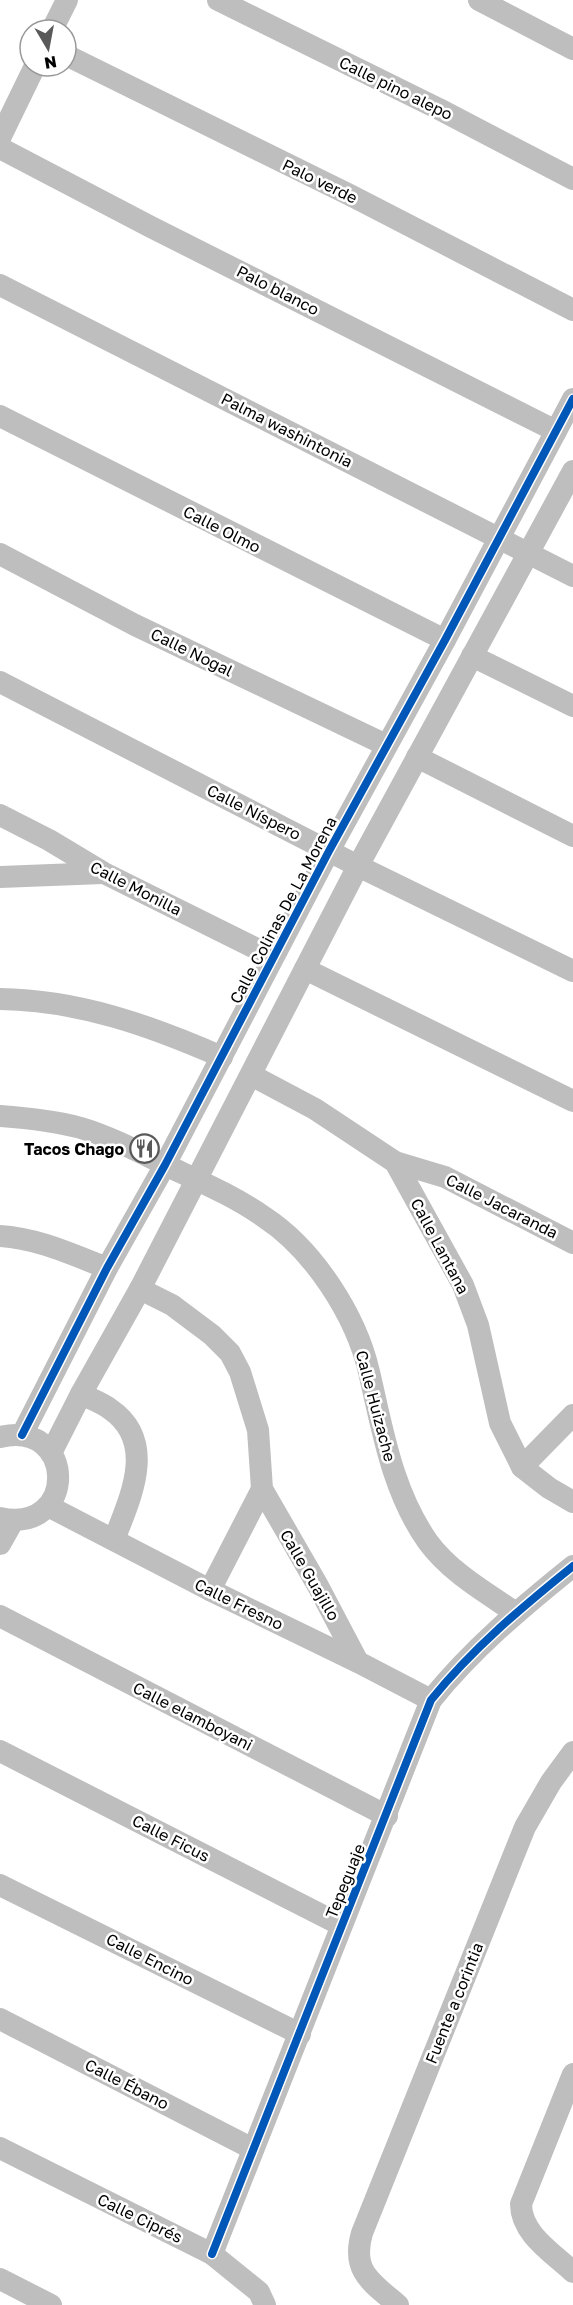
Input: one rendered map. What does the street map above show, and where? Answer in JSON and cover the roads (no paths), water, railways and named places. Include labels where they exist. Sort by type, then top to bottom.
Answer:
[{"type":"street","points":[[58,18],[67,0]]},
{"type":"street","name":"Calle pino alepo","points":[[218,0],[439,109],[573,179]]},
{"type":"street","points":[[480,0],[573,49]]},
{"type":"street","name":"Palo verde","points":[[78,61],[350,195],[573,310]]},
{"type":"street","points":[[0,138],[28,78]]},
{"type":"street","name":"Palo blanco","points":[[0,148],[151,227],[556,431]]},
{"type":"street","name":"Palma washintonia","points":[[0,285],[573,576]]},
{"type":"street","name":"Calle Colinas De La Morena","points":[[11,1436],[165,1165],[329,851],[445,640],[573,399]]},
{"type":"street","name":"Calle Olmo","points":[[0,416],[445,640]]},
{"type":"street","points":[[51,1453],[140,1288],[358,866],[573,471]]},
{"type":"street","name":"Calle Nogal","points":[[0,554],[135,625],[386,745]]},
{"type":"street","points":[[472,656],[573,706]]},
{"type":"street","name":"Calle Níspero","points":[[0,682],[358,866],[573,971]]},
{"type":"street","points":[[417,757],[573,836]]},
{"type":"street","name":"Calle Monilla","points":[[0,814],[50,840],[104,873],[273,957]]},
{"type":"street","points":[[0,877],[104,873]]},
{"type":"street","points":[[305,969],[573,1101]]},
{"type":"street","points":[[0,999],[68,1005],[121,1017],[222,1057]]},
{"type":"street","name":"Calle Lantana","points":[[251,1075],[315,1109],[395,1162],[463,1285],[478,1325],[500,1423],[522,1467],[549,1488],[573,1502]]},
{"type":"street","name":"Calle Huizache","points":[[0,1116],[40,1120],[81,1128],[117,1142],[236,1199],[267,1218],[298,1245],[333,1288],[352,1326],[368,1368],[392,1469],[406,1507],[429,1543],[457,1573],[516,1613]]},
{"type":"street","name":"Calle Jacaranda","points":[[395,1162],[445,1177],[573,1243]]},
{"type":"street","points":[[0,1236],[48,1246],[107,1268]]},
{"type":"street","name":"Calle Guajillo","points":[[140,1288],[172,1305],[212,1335],[230,1353],[240,1372],[258,1430],[262,1490],[318,1586],[358,1662]]},
{"type":"street","points":[[81,1394],[110,1409],[123,1420],[131,1430],[135,1442],[136,1481],[114,1540]]},
{"type":"street","points":[[522,1467],[573,1415]]},
{"type":"street","points":[[0,1544],[6,1519],[32,1517],[48,1506],[55,1497],[59,1474],[51,1453],[43,1444],[11,1436]]},
{"type":"street","points":[[210,1590],[262,1490]]},
{"type":"street","name":"Calle Fresno","points":[[48,1506],[431,1700]]},
{"type":"street","name":"Tepeguaje","points":[[212,2254],[431,1700],[450,1676],[516,1613],[573,1566]]},
{"type":"street","name":"Calle elamboyani","points":[[0,1616],[387,1816]]},
{"type":"street","name":"Calle Ficus","points":[[0,1751],[341,1925]]},
{"type":"street","name":"Fuente a corintia","points":[[398,2305],[364,2274],[359,2263],[358,2247],[362,2233],[525,1827],[551,1782],[573,1752]]},
{"type":"street","name":"Calle Encino","points":[[0,1885],[300,2034]]},
{"type":"street","name":"Calle Ébano","points":[[0,2019],[253,2149]]},
{"type":"street","points":[[573,2074],[521,2204],[522,2217],[530,2232],[573,2272]]},
{"type":"street","name":"Calle Ciprés","points":[[0,2148],[212,2254],[259,2292],[266,2305]]},
{"type":"street","points":[[0,2279],[51,2305]]},
{"type":"place","name":"Tacos Chago","points":[[145,1149]]}]
